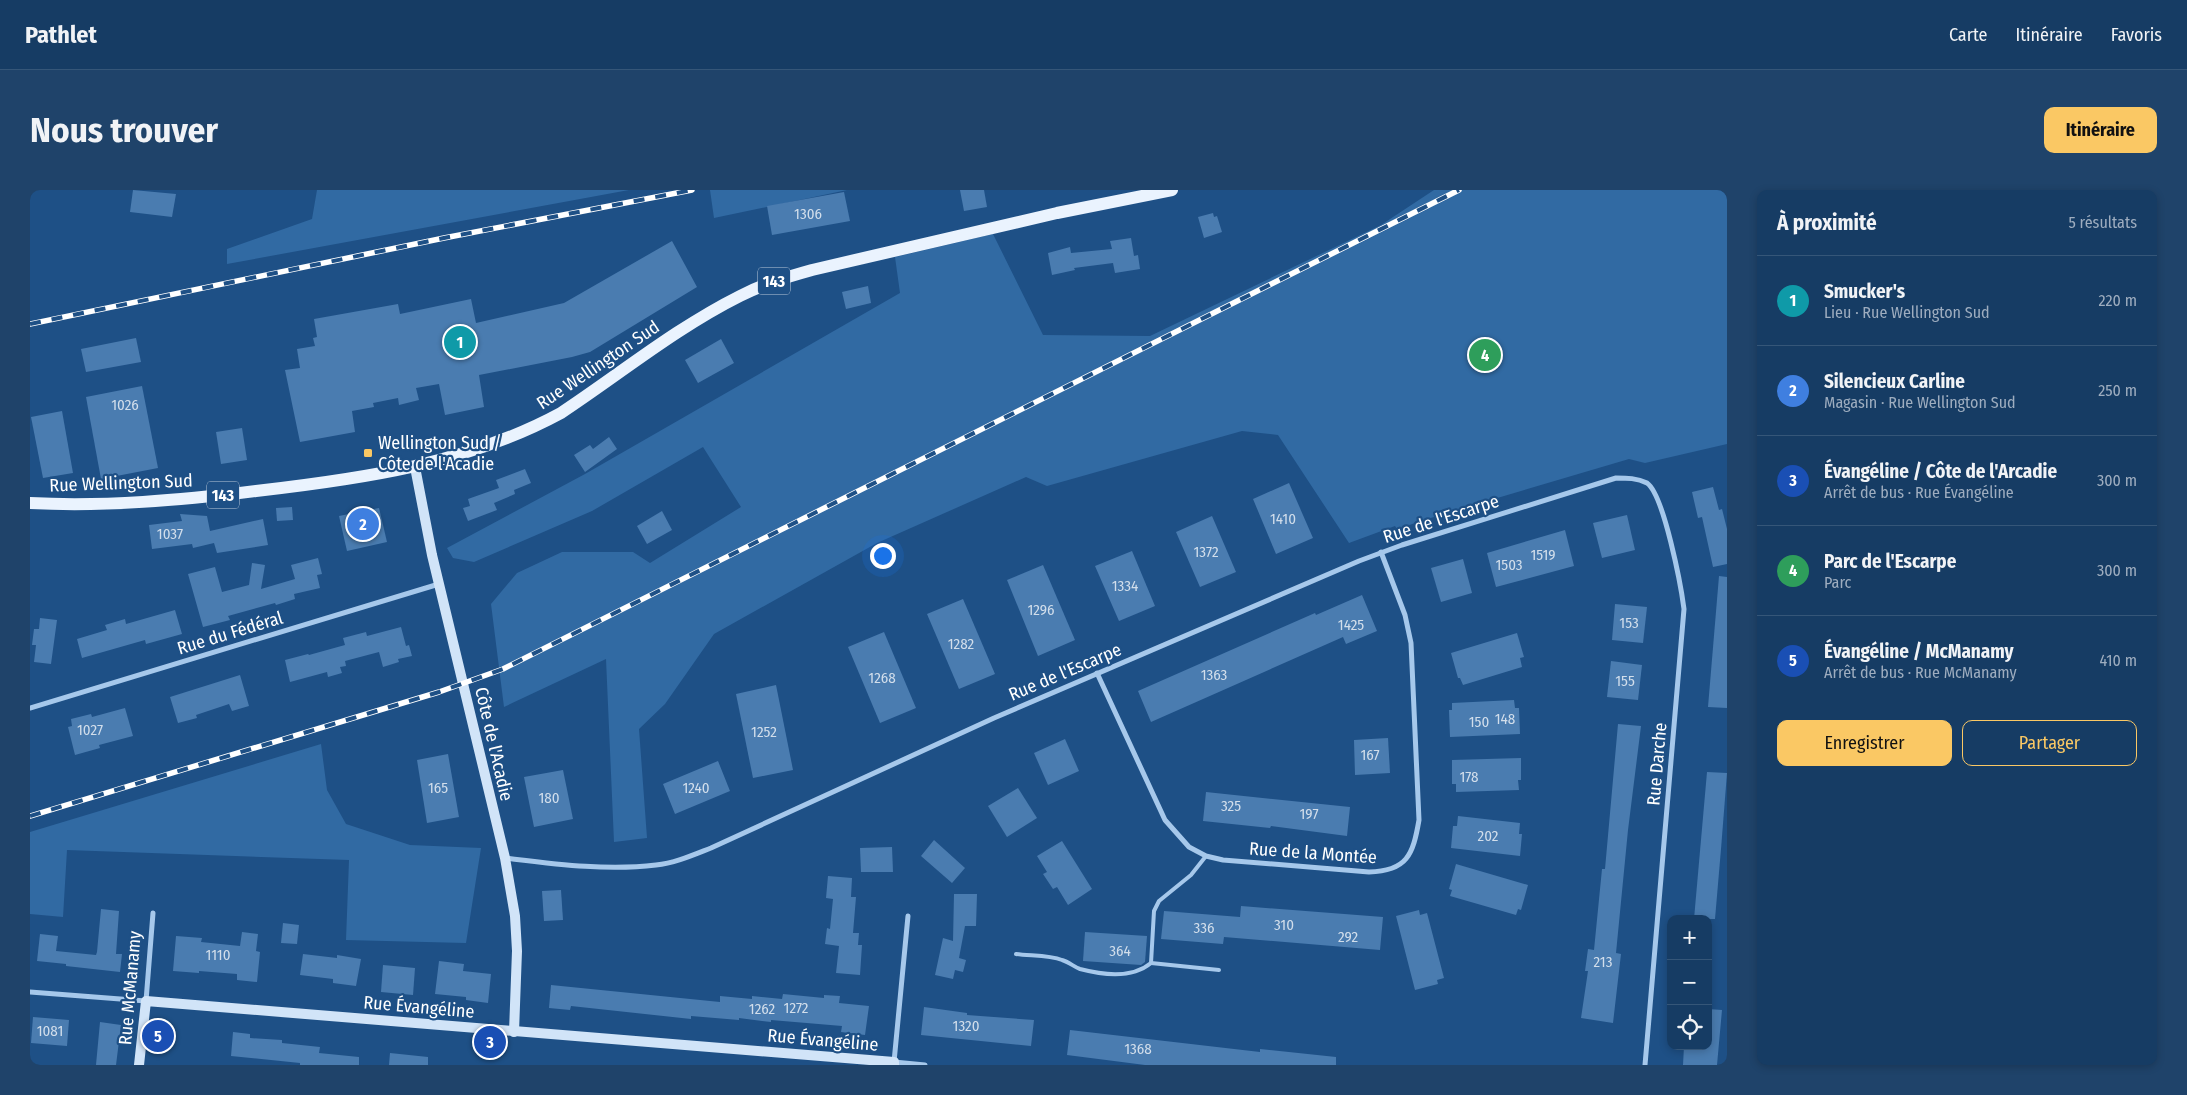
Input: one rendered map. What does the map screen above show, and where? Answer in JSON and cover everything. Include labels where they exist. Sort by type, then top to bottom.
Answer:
[{"type":"main road","name":"Rue Wellington Sud","points":[[30,503],[61,505],[132,503],[226,495],[324,483],[414,467],[469,452],[541,424],[599,388],[708,313],[740,295],[780,279],[1057,213],[1172,190]]},
{"type":"street","name":"Côte de l'Acadie","points":[[414,467],[439,584],[505,858],[515,916],[517,951],[514,1032]]},
{"type":"street","name":"Rue de l'Escarpe","points":[[505,858],[586,867],[657,865],[676,861],[711,848],[994,718],[1381,552],[1616,478],[1636,478]]},
{"type":"street","name":"Rue Darche","points":[[1636,478],[1648,484],[1658,497],[1680,580],[1684,609],[1645,1065]]},
{"type":"street","name":"Rue de la Montée","points":[[1098,673],[1165,820],[1189,847],[1206,856],[1223,860],[1369,872],[1383,872],[1397,868],[1408,856],[1415,842],[1419,820],[1410,643],[1406,615],[1381,552]]},
{"type":"street","name":"Rue du Fédéral","points":[[30,708],[439,584]]},
{"type":"street","name":"Rue McManamy","points":[[139,1065],[153,913]]},
{"type":"street","points":[[894,1063],[908,916]]},
{"type":"street","name":"Rue Évangéline","points":[[30,992],[925,1065]]},
{"type":"lane","points":[[1016,954],[1061,960],[1078,968],[1107,974],[1133,973],[1145,969],[1151,963],[1154,911],[1159,901],[1190,875],[1206,856]]},
{"type":"lane","points":[[1151,963],[1219,970]]},
{"type":"shaded area","points":[[317,190],[629,190],[227,264],[227,249],[312,219]]},
{"type":"shaded area","points":[[710,190],[847,190],[714,218]]},
{"type":"shaded area","points":[[1434,190],[1727,190],[1727,444],[1645,463],[1629,459],[1397,529],[1395,526],[1349,543],[1278,435],[1242,431],[1047,486],[1026,477],[877,543],[714,634],[665,704],[639,729],[647,838],[614,842],[606,659],[504,707],[491,604],[517,573],[562,552],[633,552],[650,563],[741,507],[703,447],[592,511],[474,562],[453,558],[447,548],[585,474],[900,293],[895,257],[993,234],[1043,335],[1150,336],[1381,225]]},
{"type":"shaded area","points":[[321,744],[327,790],[346,824],[410,845],[481,848],[466,943],[346,940],[349,860],[67,850],[63,917],[30,914],[30,832]]},
{"type":"building","points":[[133,190],[176,194],[172,217],[130,212]]},
{"type":"building","points":[[960,190],[984,190],[987,207],[964,211]]},
{"type":"building","points":[[844,192],[850,221],[772,235],[767,206]]},
{"type":"building","points":[[1213,213],[1214,217],[1217,216],[1222,232],[1204,238],[1198,217]]},
{"type":"building","points":[[1131,238],[1134,256],[1138,255],[1140,269],[1115,273],[1113,263],[1074,268],[1075,270],[1052,275],[1048,253],[1070,247],[1071,253],[1112,249],[1110,241]]},
{"type":"building","points":[[672,241],[697,287],[590,352],[479,375],[484,407],[445,415],[439,384],[416,388],[419,400],[399,405],[398,398],[373,403],[374,407],[352,411],[355,432],[300,442],[285,370],[300,368],[297,349],[315,346],[313,338],[317,337],[314,319],[398,304],[400,314],[471,299],[476,323],[564,303]]},
{"type":"building","points":[[868,286],[871,303],[846,309],[842,292]]},
{"type":"building","points":[[136,338],[141,362],[86,372],[81,349]]},
{"type":"building","points":[[721,339],[734,363],[698,383],[685,360]]},
{"type":"building","points":[[142,386],[158,468],[101,479],[86,397]]},
{"type":"building","points":[[62,411],[73,473],[43,478],[31,417]]},
{"type":"building","points":[[242,428],[247,460],[221,464],[216,432]]},
{"type":"building","points":[[609,437],[617,449],[585,472],[574,455],[590,445],[593,449]]},
{"type":"building","points":[[525,469],[531,483],[514,490],[515,494],[494,503],[497,510],[468,521],[463,508],[470,506],[468,499],[499,488],[496,480]]},
{"type":"building","points":[[1289,483],[1313,538],[1276,554],[1253,499]]},
{"type":"building","points":[[1713,487],[1719,510],[1722,509],[1727,529],[1727,564],[1713,567],[1702,517],[1698,518],[1692,492]]},
{"type":"building","points":[[292,507],[293,520],[277,521],[276,508]]},
{"type":"building","points":[[379,508],[387,542],[347,551],[339,516]]},
{"type":"building","points":[[662,511],[672,530],[647,544],[637,526]]},
{"type":"building","points":[[180,514],[207,516],[210,531],[263,519],[268,545],[217,553],[214,543],[193,548],[192,544],[152,549],[149,525],[182,521]]},
{"type":"building","points":[[1627,515],[1635,550],[1602,558],[1593,523]]},
{"type":"building","points":[[1212,516],[1236,572],[1200,587],[1176,532]]},
{"type":"building","points":[[1565,530],[1574,566],[1496,587],[1487,553]]},
{"type":"building","points":[[1132,551],[1155,606],[1119,621],[1095,566]]},
{"type":"building","points":[[318,558],[322,574],[317,575],[320,588],[294,594],[295,599],[276,605],[275,603],[228,616],[230,620],[203,627],[188,574],[215,567],[222,592],[249,585],[252,563],[265,565],[261,589],[295,579],[291,565]]},
{"type":"building","points":[[1463,559],[1472,593],[1441,602],[1431,568]]},
{"type":"building","points":[[1043,565],[1075,640],[1038,656],[1007,580]]},
{"type":"building","points":[[1719,576],[1727,577],[1727,708],[1708,707]]},
{"type":"building","points":[[1362,595],[1377,631],[1346,644],[1343,637],[1151,722],[1138,691],[1315,613],[1316,615]]},
{"type":"building","points":[[963,599],[995,674],[959,689],[927,614]]},
{"type":"building","points":[[1615,604],[1647,607],[1643,643],[1612,640]]},
{"type":"building","points":[[175,610],[182,634],[146,644],[145,640],[82,658],[77,639],[107,630],[105,625],[125,619],[126,624]]},
{"type":"building","points":[[40,618],[57,620],[51,664],[34,662],[36,645],[32,645],[34,629],[39,629]]},
{"type":"building","points":[[401,627],[406,646],[409,645],[412,656],[398,659],[399,662],[383,667],[379,652],[345,661],[346,666],[340,667],[342,673],[328,677],[327,672],[290,682],[285,660],[345,645],[343,638],[366,632],[367,636]]},
{"type":"building","points":[[884,632],[916,708],[880,723],[848,647]]},
{"type":"building","points":[[1517,633],[1524,657],[1520,658],[1522,667],[1463,685],[1460,678],[1458,678],[1451,653]]},
{"type":"building","points":[[1611,661],[1642,665],[1638,700],[1607,697]]},
{"type":"building","points":[[240,675],[249,706],[232,711],[229,704],[196,715],[197,718],[178,723],[170,697]]},
{"type":"building","points":[[776,685],[793,770],[753,778],[736,694]]},
{"type":"building","points":[[1514,700],[1515,708],[1519,708],[1520,734],[1450,737],[1449,710],[1452,710],[1452,703]]},
{"type":"building","points":[[125,708],[133,736],[99,745],[100,748],[75,755],[68,727],[72,726],[71,719],[91,714],[92,717]]},
{"type":"building","points":[[1618,724],[1641,726],[1628,830],[1616,953],[1621,954],[1613,1023],[1581,1018],[1588,971],[1585,971],[1588,949],[1594,950],[1602,869],[1605,869]]},
{"type":"building","points":[[1388,738],[1390,773],[1355,775],[1354,740]]},
{"type":"building","points":[[1065,739],[1079,771],[1048,785],[1034,753]]},
{"type":"building","points":[[448,754],[459,817],[427,823],[417,760]]},
{"type":"building","points":[[1521,758],[1521,780],[1518,780],[1519,790],[1456,792],[1456,784],[1452,784],[1452,760]]},
{"type":"building","points":[[718,761],[730,791],[675,814],[663,784]]},
{"type":"building","points":[[563,770],[573,819],[534,827],[524,777]]},
{"type":"building","points":[[1707,772],[1727,773],[1715,919],[1712,919],[1712,915],[1694,915]]},
{"type":"building","points":[[1018,788],[1037,818],[1007,837],[988,806]]},
{"type":"building","points":[[1206,792],[1350,807],[1347,836],[1271,826],[1270,828],[1203,821]]},
{"type":"building","points":[[1458,816],[1520,823],[1519,834],[1522,834],[1520,856],[1451,848],[1453,826],[1457,826]]},
{"type":"building","points":[[934,840],[965,868],[952,883],[921,856]]},
{"type":"building","points":[[1062,841],[1092,889],[1068,905],[1057,887],[1053,889],[1043,874],[1047,872],[1037,856]]},
{"type":"building","points":[[892,847],[893,872],[861,872],[860,848]]},
{"type":"building","points":[[1456,864],[1528,885],[1521,910],[1518,909],[1516,915],[1450,896],[1452,890],[1449,889]]},
{"type":"building","points":[[828,876],[852,878],[851,897],[856,897],[853,933],[859,933],[858,945],[862,945],[860,975],[836,973],[839,946],[825,944],[827,928],[830,929],[833,899],[826,898]]},
{"type":"building","points":[[561,890],[563,920],[544,921],[542,891]]},
{"type":"building","points":[[954,894],[977,894],[976,926],[965,926],[959,958],[966,960],[963,972],[955,970],[953,979],[935,975],[943,938],[953,941]]},
{"type":"building","points":[[1241,906],[1383,917],[1380,950],[1224,937],[1223,944],[1161,939],[1164,911],[1240,917]]},
{"type":"building","points":[[101,909],[119,911],[116,954],[122,954],[120,972],[37,961],[40,934],[58,936],[56,951],[96,955]]},
{"type":"building","points":[[1419,910],[1420,915],[1427,913],[1444,978],[1437,980],[1438,984],[1415,990],[1396,916]]},
{"type":"building","points":[[283,923],[299,925],[297,944],[281,943]]},
{"type":"building","points":[[242,932],[258,934],[256,951],[260,952],[257,982],[237,980],[237,974],[173,971],[176,936],[202,938],[201,942],[240,946]]},
{"type":"building","points":[[1085,932],[1147,936],[1145,962],[1141,965],[1083,961]]},
{"type":"building","points":[[303,954],[337,958],[337,955],[361,959],[356,986],[333,983],[333,979],[300,975]]},
{"type":"building","points":[[439,961],[464,964],[463,971],[491,974],[488,1003],[466,1000],[466,997],[435,994]]},
{"type":"building","points":[[383,965],[415,968],[413,995],[381,992]]},
{"type":"building","points":[[551,985],[720,1002],[720,996],[752,999],[752,996],[782,999],[783,994],[824,998],[824,995],[840,996],[839,1003],[869,1006],[865,1035],[841,1032],[842,1026],[771,1020],[771,1022],[739,1018],[739,1020],[691,1016],[691,1019],[571,1006],[570,1010],[549,1008]]},
{"type":"building","points":[[924,1007],[967,1013],[967,1015],[1034,1020],[1031,1046],[921,1035]]},
{"type":"building","points":[[1712,1009],[1722,1010],[1717,1065],[1683,1065],[1684,1050],[1712,1050]]},
{"type":"building","points":[[33,1017],[69,1020],[67,1046],[31,1043]]},
{"type":"building","points":[[100,1022],[121,1025],[116,1065],[96,1065]]},
{"type":"building","points":[[1070,1030],[1260,1052],[1260,1049],[1336,1057],[1336,1065],[1145,1065],[1067,1055]]},
{"type":"building","points":[[233,1032],[250,1034],[250,1038],[282,1040],[282,1043],[320,1047],[319,1053],[359,1057],[359,1065],[300,1065],[300,1063],[231,1056]]},
{"type":"building","points":[[390,1053],[428,1057],[428,1065],[389,1065]]},
{"type":"railway","points":[[30,324],[444,238],[692,190]]},
{"type":"railway","points":[[30,816],[439,692],[503,669],[1459,190]]},
{"type":"place","name":"Smucker's","points":[[460,342]]},
{"type":"place","name":"Parc de l'Escarpe","points":[[1485,355]]},
{"type":"place","name":"Wellington Sud / Côte de l'Acadie","points":[[368,453]]},
{"type":"place","name":"Silencieux Carline","points":[[363,524]]},
{"type":"place","name":"Évangéline / McManamy","points":[[158,1036]]},
{"type":"place","name":"Évangéline / Côte de l'Arcadie","points":[[490,1042]]}]
